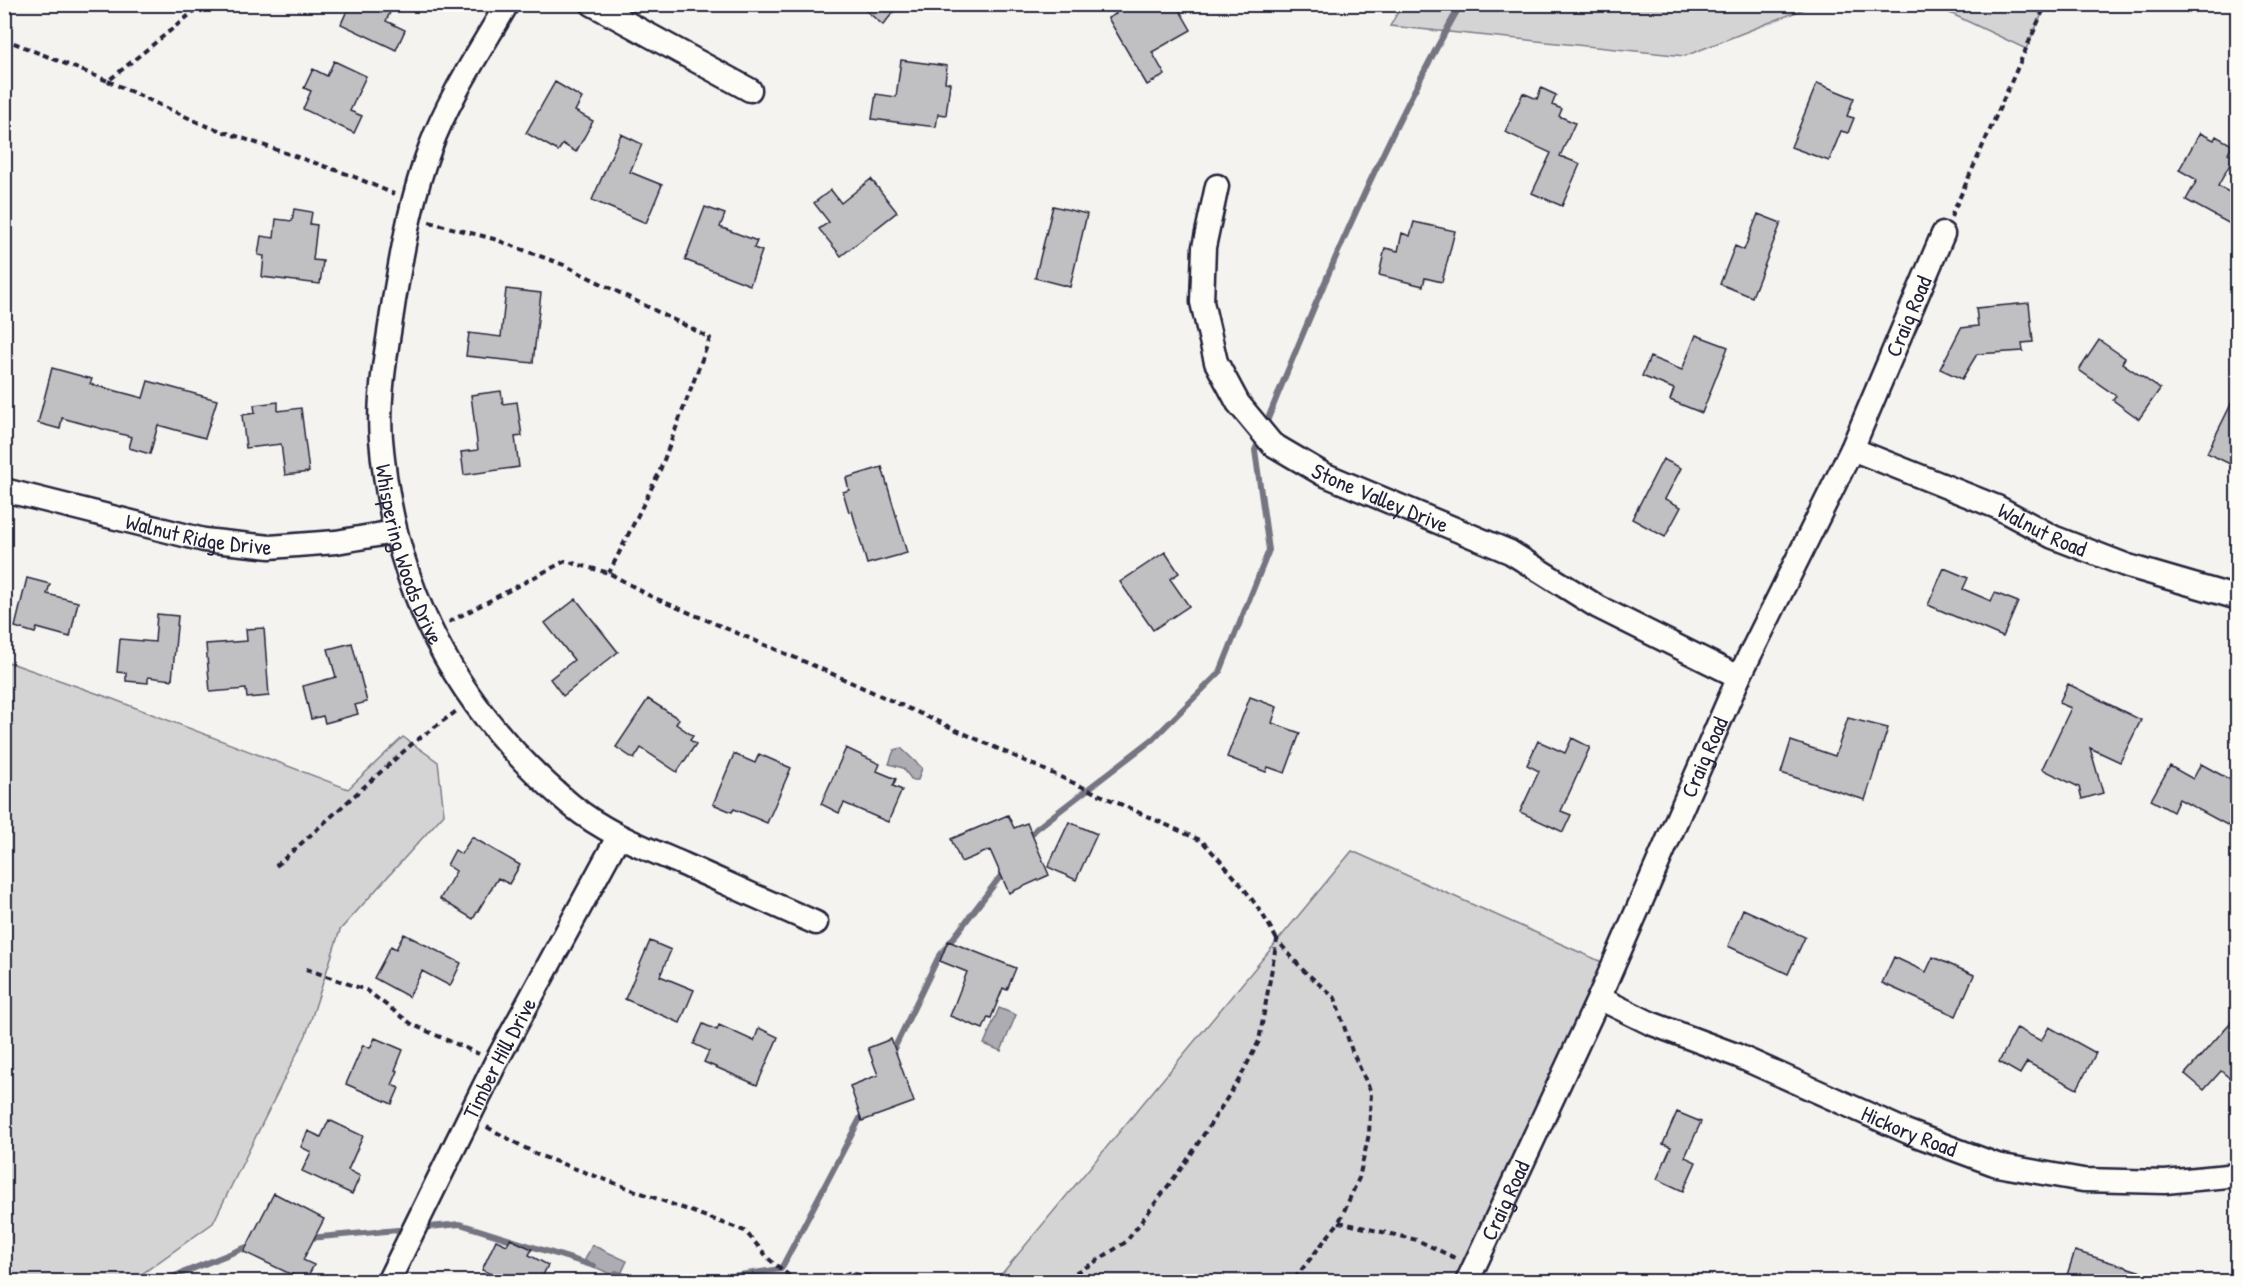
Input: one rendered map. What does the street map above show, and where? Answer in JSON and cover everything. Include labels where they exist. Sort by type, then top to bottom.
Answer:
[{"type":"street","name":"Whispering Woods Drive","points":[[507,4],[454,95],[431,145],[410,209],[386,355],[381,437],[394,532],[420,606],[455,678],[471,702],[527,766],[572,806],[618,837],[816,923]]},
{"type":"street","points":[[592,4],[750,90]]},
{"type":"street","name":"Stone Valley Drive","points":[[1217,186],[1204,247],[1202,302],[1216,362],[1238,403],[1272,444],[1323,474],[1510,552],[1598,607],[1739,677]]},
{"type":"street","name":"Craig Road","points":[[1471,1274],[1599,998],[1739,677],[1852,449],[1943,234]]},
{"type":"street","name":"Walnut Road","points":[[1852,449],[1997,507],[2053,537],[2128,566],[2238,598]]},
{"type":"street","name":"Walnut Ridge Drive","points":[[4,490],[204,540],[237,544],[270,547],[325,543],[394,532]]},
{"type":"street","name":"Timber Hill Drive","points":[[388,1281],[496,1062],[618,837]]},
{"type":"street","name":"Hickory Road","points":[[1599,998],[1650,1023],[1736,1056],[1908,1132],[1997,1165],[2083,1180],[2165,1182],[2238,1175]]},
{"type":"path","points":[[108,81],[203,4]]},
{"type":"path","points":[[1466,8],[1490,8],[1497,4]]},
{"type":"path","points":[[1943,234],[2046,4]]},
{"type":"path","points":[[4,39],[108,81],[204,125],[350,175],[410,209],[564,265],[710,338],[659,473],[609,573]]},
{"type":"path","points":[[432,631],[565,561],[609,573],[661,601],[817,667],[1202,842],[1253,900],[1265,916],[1277,940],[1303,970],[1335,998],[1352,1051],[1371,1092],[1370,1134],[1359,1178],[1339,1222],[1292,1281]]},
{"type":"path","points":[[276,866],[413,743],[471,702]]},
{"type":"path","points":[[1057,1281],[1090,1265],[1126,1242],[1186,1162],[1240,1078],[1258,1041],[1277,940]]},
{"type":"path","points":[[306,969],[366,990],[413,1025],[496,1062]]},
{"type":"path","points":[[471,1113],[491,1130],[538,1155],[745,1231],[770,1260],[797,1281]]},
{"type":"path","points":[[1339,1222],[1417,1240],[1471,1274]]},
{"type":"path","points":[[824,1281],[849,1273],[900,1281]]},
{"type":"shaded area","points":[[2046,4],[2026,49],[1933,5]]},
{"type":"shaded area","points":[[1402,5],[1814,5],[1685,56],[1390,26]]},
{"type":"shaded area","points":[[5,661],[110,698],[348,789],[403,737],[438,762],[444,814],[340,930],[306,1035],[213,1223],[132,1281],[5,1281]]},
{"type":"shaded area","points":[[901,748],[922,768],[918,780],[912,780],[903,768],[889,764],[894,750]]},
{"type":"shaded area","points":[[1352,851],[1613,967],[1467,1281],[995,1282]]},
{"type":"shaded area","points":[[999,1008],[1016,1015],[1001,1051],[984,1044]]},
{"type":"shaded area","points":[[592,1245],[627,1261],[619,1278],[584,1262]]},
{"type":"building","points":[[350,4],[394,4],[386,21],[405,30],[396,50],[341,24]]},
{"type":"building","points":[[858,4],[900,4],[883,25]]},
{"type":"building","points":[[1110,4],[1176,4],[1191,30],[1152,52],[1165,75],[1147,85],[1108,18],[1116,14]]},
{"type":"building","points":[[901,60],[947,66],[945,82],[950,83],[946,115],[938,114],[936,127],[872,119],[876,94],[896,97]]},
{"type":"building","points":[[334,61],[366,76],[350,111],[362,116],[354,133],[303,109],[311,91],[304,88],[313,69],[327,76]]},
{"type":"building","points":[[555,82],[582,98],[575,111],[593,121],[576,152],[563,144],[558,151],[526,133]]},
{"type":"building","points":[[1817,83],[1854,98],[1847,116],[1854,118],[1848,133],[1841,131],[1829,161],[1791,147]]},
{"type":"building","points":[[1541,88],[1556,95],[1552,105],[1562,109],[1559,116],[1575,123],[1560,156],[1580,164],[1562,206],[1532,193],[1551,153],[1505,132],[1523,93],[1537,99]]},
{"type":"building","points":[[2200,133],[2214,140],[2216,136],[2232,145],[2228,153],[2234,157],[2218,186],[2238,197],[2238,215],[2232,225],[2186,200],[2197,180],[2179,170]]},
{"type":"building","points":[[621,134],[642,144],[630,172],[662,185],[646,223],[592,200]]},
{"type":"building","points":[[871,179],[897,212],[841,256],[819,229],[829,222],[814,203],[831,190],[841,203]]},
{"type":"building","points":[[1053,206],[1087,214],[1070,287],[1035,278]]},
{"type":"building","points":[[705,207],[725,214],[720,227],[757,241],[754,248],[762,251],[750,285],[685,260]]},
{"type":"building","points":[[294,209],[312,212],[310,224],[317,225],[313,260],[323,261],[320,284],[262,277],[264,256],[258,255],[261,236],[274,238],[276,219],[292,221]]},
{"type":"building","points":[[1758,214],[1781,223],[1752,297],[1720,284],[1735,246],[1744,250]]},
{"type":"building","points":[[1414,222],[1455,231],[1442,282],[1425,278],[1423,286],[1379,275],[1385,248],[1398,251],[1402,233],[1410,236]]},
{"type":"building","points":[[506,289],[541,293],[533,363],[466,356],[469,333],[501,337]]},
{"type":"building","points":[[2029,303],[2033,342],[2022,343],[2023,351],[1977,354],[1962,379],[1940,369],[1961,328],[1978,326],[1976,308]]},
{"type":"building","points":[[1696,335],[1728,347],[1702,413],[1670,400],[1674,389],[1642,376],[1650,357],[1682,370]]},
{"type":"building","points":[[2099,340],[2125,358],[2122,363],[2160,389],[2139,419],[2113,400],[2116,396],[2079,370]]},
{"type":"building","points":[[52,368],[92,379],[90,384],[143,398],[148,381],[217,400],[205,438],[158,425],[150,454],[129,448],[132,437],[62,418],[60,429],[38,423]]},
{"type":"building","points":[[2238,390],[2238,448],[2230,464],[2207,453]]},
{"type":"building","points":[[501,391],[503,404],[517,402],[522,436],[515,437],[519,467],[464,475],[461,452],[478,450],[471,395]]},
{"type":"building","points":[[278,402],[278,411],[301,408],[309,472],[285,475],[281,444],[246,448],[242,415],[255,413],[254,405]]},
{"type":"building","points":[[1663,459],[1681,468],[1665,499],[1681,507],[1665,537],[1632,519]]},
{"type":"building","points":[[882,467],[907,553],[867,564],[852,511],[849,512],[843,492],[849,490],[846,478]]},
{"type":"building","points":[[1165,552],[1179,573],[1170,579],[1189,606],[1153,630],[1120,582]]},
{"type":"building","points":[[1944,568],[1968,578],[1963,589],[1991,601],[1995,593],[2018,602],[2003,637],[1928,605]]},
{"type":"building","points":[[27,578],[50,584],[47,594],[78,602],[70,637],[37,628],[35,633],[15,627]]},
{"type":"building","points":[[576,599],[618,652],[563,696],[550,679],[574,660],[545,623]]},
{"type":"building","points":[[157,614],[178,616],[172,680],[148,677],[148,683],[126,681],[126,673],[117,672],[120,639],[155,642]]},
{"type":"building","points":[[264,628],[269,696],[247,698],[246,689],[210,692],[206,644],[247,641],[246,629]]},
{"type":"building","points":[[352,643],[367,702],[355,705],[358,714],[325,723],[323,716],[311,719],[303,686],[336,677],[328,649]]},
{"type":"building","points":[[2068,684],[2141,720],[2120,762],[2090,748],[2103,793],[2082,799],[2079,787],[2042,769],[2071,708],[2059,703]]},
{"type":"building","points":[[1250,697],[1277,707],[1272,723],[1300,733],[1285,773],[1268,767],[1266,772],[1227,757]]},
{"type":"building","points":[[648,699],[679,719],[676,724],[693,736],[690,740],[696,744],[677,772],[641,748],[634,759],[616,747]]},
{"type":"building","points":[[1848,718],[1888,728],[1865,800],[1781,773],[1791,741],[1835,756]]},
{"type":"building","points":[[1572,738],[1590,747],[1561,811],[1571,815],[1563,832],[1520,812],[1539,771],[1527,765],[1538,741],[1565,753]]},
{"type":"building","points":[[846,748],[880,764],[877,771],[896,779],[893,786],[902,790],[888,822],[844,803],[839,813],[821,804]]},
{"type":"building","points":[[734,754],[755,763],[759,754],[791,768],[767,823],[734,809],[732,812],[713,804]]},
{"type":"building","points":[[2201,764],[2238,784],[2238,811],[2229,826],[2179,799],[2173,812],[2151,800],[2170,766],[2193,779]]},
{"type":"building","points":[[1008,815],[1014,828],[1027,823],[1049,875],[1009,893],[990,850],[961,862],[951,839]]},
{"type":"building","points":[[1069,822],[1097,834],[1076,880],[1048,867]]},
{"type":"building","points":[[472,837],[520,865],[509,884],[498,878],[473,919],[440,899],[456,871],[447,865],[455,850],[461,854]]},
{"type":"building","points":[[1743,909],[1805,937],[1788,974],[1728,946]]},
{"type":"building","points":[[404,934],[461,963],[450,986],[422,971],[409,997],[374,978],[391,946],[396,949]]},
{"type":"building","points":[[650,941],[671,950],[660,976],[694,990],[680,1023],[625,999]]},
{"type":"building","points":[[948,941],[1016,968],[1007,990],[1003,988],[991,1018],[988,1017],[983,1029],[950,1016],[967,972],[940,961]]},
{"type":"building","points":[[1894,957],[1926,972],[1933,957],[1974,975],[1956,1016],[1882,983]]},
{"type":"building","points":[[2238,1014],[2238,1085],[2221,1071],[2204,1090],[2185,1074]]},
{"type":"building","points":[[703,1024],[717,1030],[719,1025],[754,1041],[759,1028],[778,1037],[757,1085],[704,1062],[709,1051],[694,1044]]},
{"type":"building","points":[[2049,1027],[2096,1053],[2077,1089],[2027,1062],[2020,1074],[1999,1062],[2017,1028],[2041,1041]]},
{"type":"building","points":[[375,1038],[403,1050],[395,1070],[398,1071],[392,1085],[399,1088],[392,1104],[346,1084],[363,1045],[370,1048]]},
{"type":"building","points":[[891,1039],[914,1102],[862,1121],[850,1086],[878,1075],[868,1048]]},
{"type":"building","points":[[1677,1112],[1701,1122],[1685,1157],[1696,1162],[1683,1191],[1657,1179],[1671,1147],[1663,1144]]},
{"type":"building","points":[[329,1120],[363,1136],[348,1170],[360,1176],[352,1194],[302,1171],[311,1152],[301,1147],[308,1131],[321,1137]]},
{"type":"building","points":[[274,1193],[324,1219],[303,1260],[314,1265],[305,1281],[244,1252]]},
{"type":"building","points":[[510,1239],[532,1249],[529,1255],[548,1265],[540,1281],[506,1281],[482,1270],[496,1240],[507,1245]]},
{"type":"building","points":[[2075,1251],[2161,1278],[2160,1281],[2065,1281]]},
{"type":"waterway","points":[[1265,426],[1309,319],[1380,159],[1461,4]]},
{"type":"waterway","points":[[1028,839],[1036,829],[1153,739],[1220,672],[1269,550],[1255,450],[1260,439]]},
{"type":"waterway","points":[[892,1053],[938,958],[1006,869]]},
{"type":"waterway","points":[[691,1282],[781,1269],[864,1111]]},
{"type":"waterway","points":[[419,1228],[460,1224],[594,1266]]},
{"type":"waterway","points":[[309,1238],[409,1229]]},
{"type":"waterway","points":[[160,1282],[254,1244]]},
{"type":"waterway","points":[[616,1273],[644,1282]]}]
